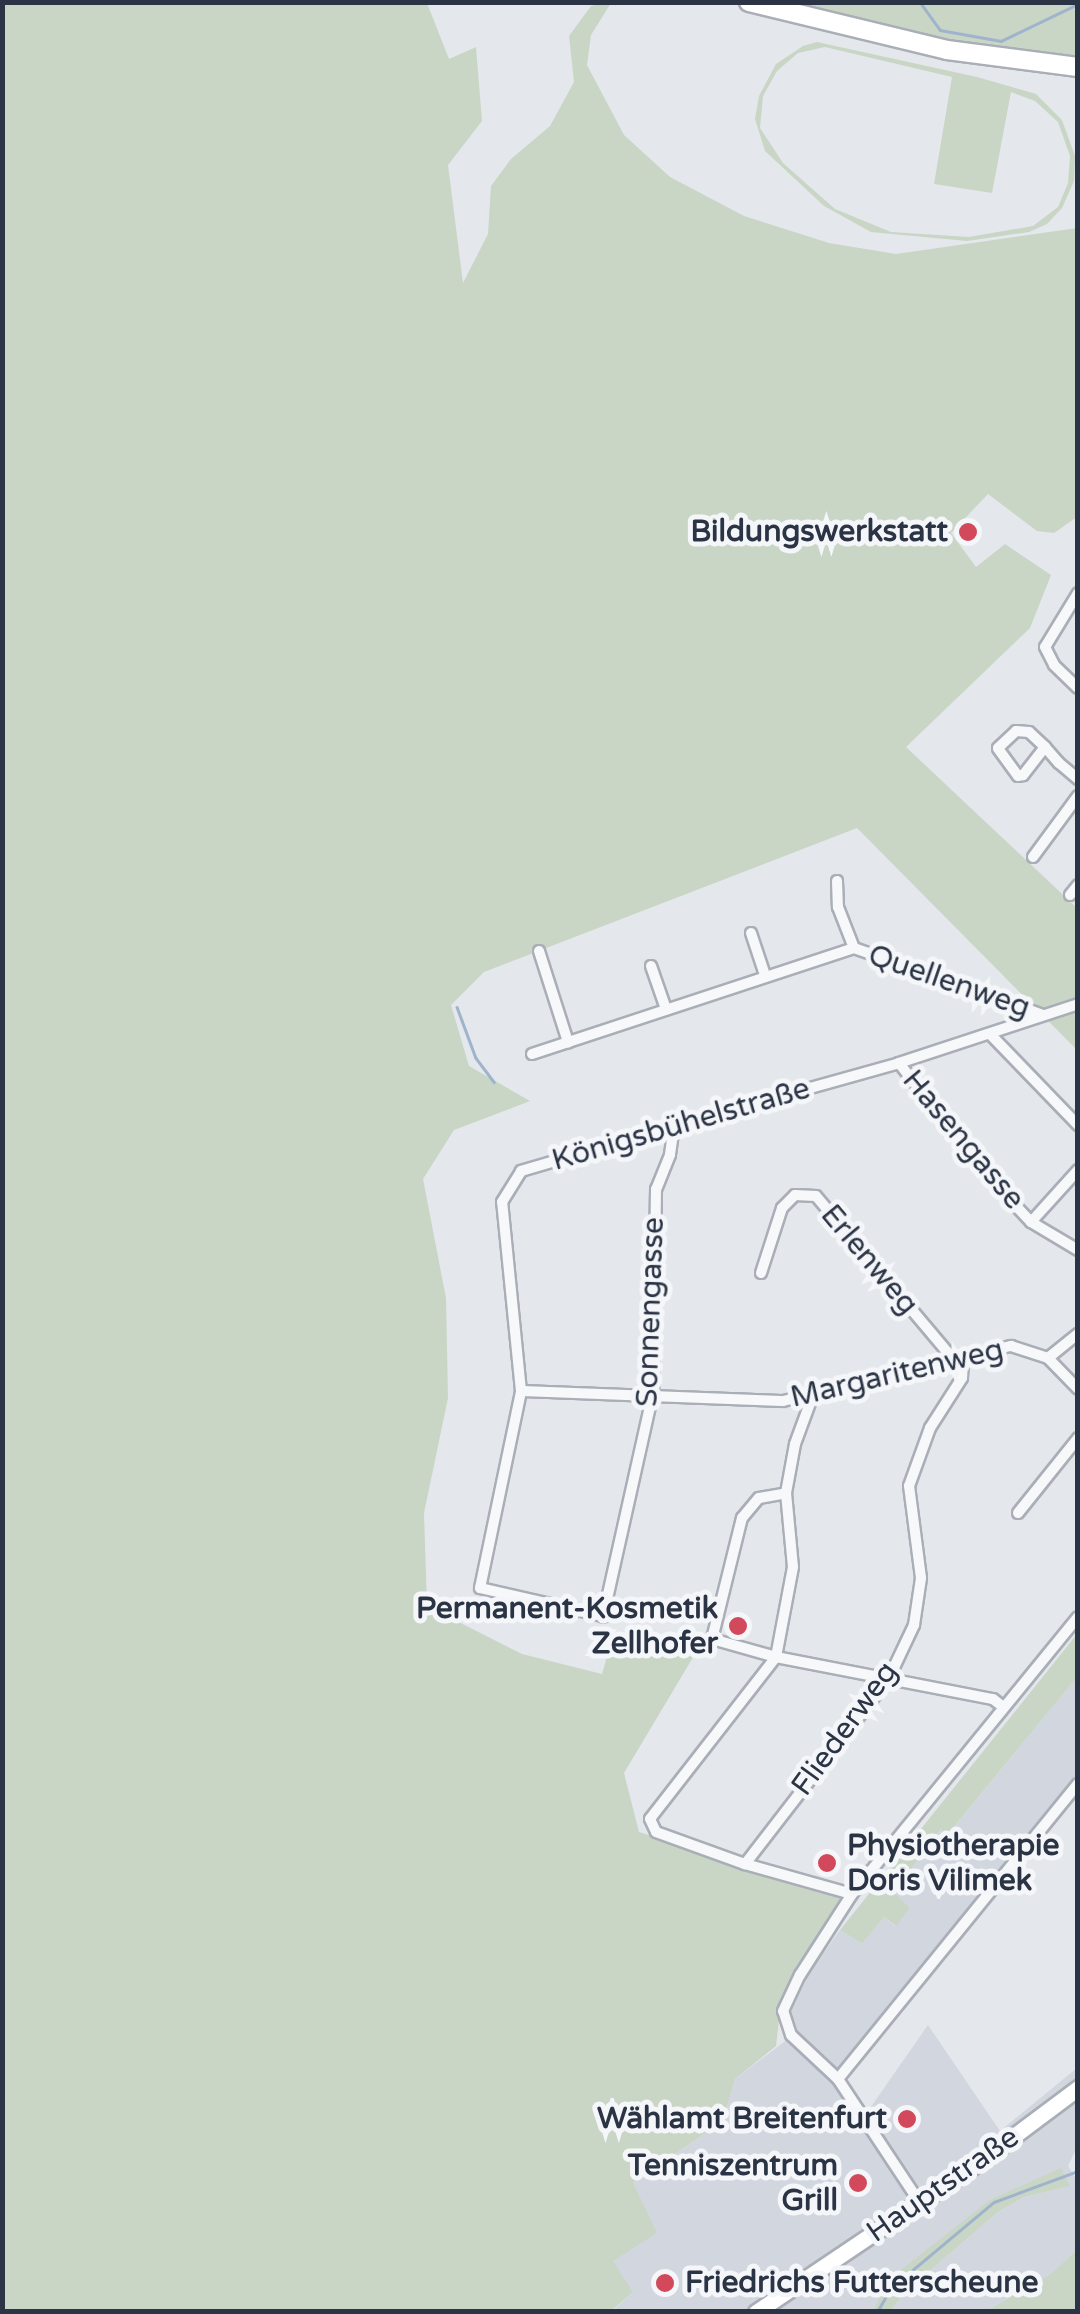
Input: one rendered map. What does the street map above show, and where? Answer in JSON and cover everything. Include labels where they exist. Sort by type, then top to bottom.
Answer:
[{"type":"main road","points":[[749,2],[946,50],[1078,67]]},
{"type":"main road","name":"Hauptstraße","points":[[756,2312],[920,2203],[1078,2088]]},
{"type":"street","points":[[1078,593],[1045,647],[1054,666],[1078,688]]},
{"type":"street","points":[[1045,747],[1023,776],[1018,776],[998,748],[1002,740],[1022,730],[1045,747],[1078,779]]},
{"type":"street","points":[[1033,857],[1078,796]]},
{"type":"street","name":"Quellenweg","points":[[837,880],[838,906],[854,948]]},
{"type":"street","points":[[750,933],[765,975]]},
{"type":"street","name":"Quellenweg","points":[[532,1054],[854,948],[1044,1015]]},
{"type":"street","points":[[539,951],[568,1042]]},
{"type":"street","points":[[651,966],[666,1009]]},
{"type":"street","name":"Königsbühelstraße","points":[[603,1616],[480,1588],[521,1391],[502,1202],[521,1171],[898,1063],[1078,1004]]},
{"type":"street","points":[[990,1034],[1078,1126]]},
{"type":"street","name":"Hasengasse","points":[[898,1063],[985,1173],[1031,1222],[1078,1250]]},
{"type":"street","name":"Sonnengasse","points":[[603,1616],[652,1393],[656,1189],[670,1155],[674,1126]]},
{"type":"street","points":[[1031,1222],[1078,1170]]},
{"type":"street","name":"Erlenweg","points":[[761,1273],[782,1208],[794,1195],[816,1196],[958,1359]]},
{"type":"street","points":[[1048,1358],[1078,1334]]},
{"type":"street","name":"Margaritenweg","points":[[521,1391],[652,1393],[782,1401],[1011,1346],[1048,1358],[1078,1388]]},
{"type":"street","name":"Fliederweg","points":[[745,1864],[889,1678],[914,1625],[921,1578],[908,1496],[930,1428],[962,1378],[958,1359]]},
{"type":"street","points":[[813,1395],[795,1444],[786,1492],[793,1567],[776,1657],[650,1818],[656,1832],[745,1864],[852,1894]]},
{"type":"street","points":[[1018,1513],[1078,1438]]},
{"type":"street","points":[[712,1639],[742,1518],[759,1498],[786,1492]]},
{"type":"street","points":[[920,2203],[838,2079],[791,2035],[783,2011],[800,1975],[852,1894],[1078,1616]]},
{"type":"street","points":[[698,1642],[712,1639],[776,1657],[992,1700],[1002,1706]]},
{"type":"street","points":[[838,2079],[1078,1784]]},
{"type":"shaded area","points":[[1077,1677],[1077,1794],[846,2079],[868,2111],[928,2025],[1000,2131],[1077,2068],[1077,2147],[1068,2166],[1077,2180],[1077,2250],[1049,2275],[986,2311],[890,2311],[912,2286],[998,2212],[1024,2197],[1069,2186],[1060,2169],[991,2199],[882,2292],[873,2311],[611,2312],[633,2292],[612,2261],[632,2184],[723,2121],[735,2079],[788,2039],[836,2087],[845,2080],[793,2030],[791,2012],[810,1972],[840,1930],[862,1944],[884,1917],[895,1926],[910,1908],[892,1892],[942,1828],[949,1833]]},
{"type":"green space","points":[[3,3],[427,3],[449,59],[476,47],[482,121],[448,165],[463,283],[488,234],[491,186],[511,159],[550,126],[574,82],[569,36],[591,6],[605,3],[611,3],[591,35],[587,65],[624,135],[670,177],[744,216],[829,243],[896,254],[1077,228],[1077,517],[1054,533],[1037,531],[988,494],[951,533],[976,567],[1005,544],[1051,575],[1030,628],[906,747],[1077,908],[1077,1050],[857,828],[484,972],[451,1005],[469,1066],[530,1101],[454,1130],[423,1179],[446,1298],[448,1398],[424,1513],[427,1606],[522,1654],[602,1674],[613,1636],[695,1654],[624,1773],[639,1832],[844,1898],[781,2003],[776,2046],[735,2079],[723,2121],[633,2183],[657,2233],[613,2261],[633,2292],[611,2311],[3,2312]]},
{"type":"green space","points":[[773,3],[1077,3],[1077,63],[977,51]]},
{"type":"green space","points":[[817,42],[1036,94],[1062,120],[1075,156],[1074,181],[1062,208],[1047,224],[1029,232],[967,241],[871,232],[824,206],[765,151],[755,119],[759,96],[776,64],[803,46]],"holes":[[[825,47],[952,77],[934,184],[992,193],[1011,92],[1035,101],[1058,122],[1070,156],[1068,183],[1058,207],[1033,226],[969,237],[891,232],[835,209],[783,163],[760,128],[763,96],[777,71],[798,53]]]},
{"type":"green space","points":[[1077,1634],[1077,1677],[948,1834],[941,1829],[893,1892],[910,1908],[896,1926],[884,1917],[862,1944],[840,1930]]},
{"type":"green space","points":[[1061,2168],[1070,2186],[1024,2197],[998,2212],[912,2286],[890,2311],[873,2311],[882,2292],[902,2269],[991,2199]]},
{"type":"green space","points":[[1077,2250],[1077,2311],[986,2311],[1049,2275]]},
{"type":"waterway","points":[[920,2],[940,30],[1001,41],[1078,4]]},
{"type":"waterway","points":[[457,1007],[476,1058],[494,1082]]},
{"type":"waterway","points":[[877,2312],[891,2288],[994,2202],[1078,2171]]},
{"type":"place","name":"Bildungswerkstatt","points":[[968,532]]},
{"type":"place","name":"Permanent-Kosmetik Zellhofer","points":[[738,1626]]},
{"type":"place","name":"Physiotherapie Doris Vilimek","points":[[827,1863]]},
{"type":"place","name":"Wählamt Breitenfurt","points":[[907,2119]]},
{"type":"place","name":"Tenniszentrum Grill","points":[[858,2183]]},
{"type":"place","name":"Friedrichs Futterscheune","points":[[665,2283]]}]
